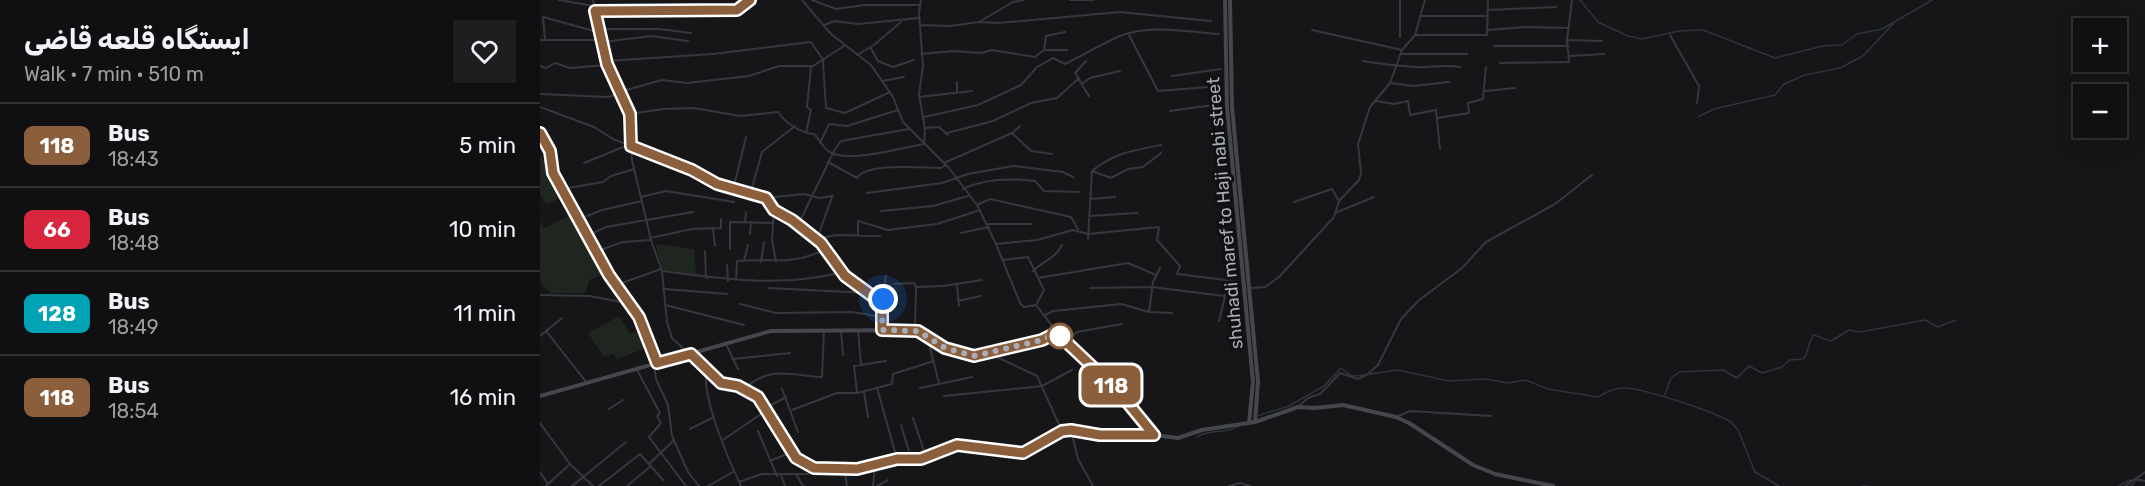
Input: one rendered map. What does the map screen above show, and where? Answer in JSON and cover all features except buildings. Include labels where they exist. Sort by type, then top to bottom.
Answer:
[{"type":"street","points":[[559,0],[594,6]]},
{"type":"street","points":[[593,0],[607,63],[630,114],[630,146],[634,170],[646,222],[661,270],[672,338],[707,371],[727,386],[745,388],[758,397],[792,452],[804,464],[824,469]]},
{"type":"street","points":[[595,11],[737,10],[750,0]]},
{"type":"street","points":[[812,0],[836,9],[865,5],[920,5]]},
{"type":"street","points":[[921,0],[919,18],[923,66],[919,97],[924,117],[924,144]]},
{"type":"street","points":[[979,22],[1012,2],[1024,0]]},
{"type":"street","points":[[1070,0],[1094,0]]},
{"type":"street","name":"shuhadi maref to Haji nabi street","points":[[1225,0],[1227,107],[1253,382],[1249,423]]},
{"type":"street","points":[[1230,0],[1232,107],[1258,382],[1255,422]]},
{"type":"street","points":[[1400,0],[1400,37]]},
{"type":"street","points":[[1252,288],[1265,286],[1279,276],[1312,243],[1335,213],[1339,201],[1359,180],[1361,173],[1360,138],[1370,107],[1390,83],[1402,50],[1415,35],[1425,0]]},
{"type":"street","points":[[1415,35],[1487,35],[1488,0]]},
{"type":"street","points":[[1500,63],[1569,62],[1567,40],[1572,0]]},
{"type":"street","points":[[804,1],[844,46],[871,66],[890,92],[903,122],[957,178],[977,205],[988,225],[1014,294],[1024,307],[1036,305]]},
{"type":"street","points":[[1488,10],[1556,7]]},
{"type":"street","points":[[920,25],[999,23],[1120,12],[1211,21]]},
{"type":"street","points":[[1420,16],[1488,16]]},
{"type":"street","points":[[824,26],[835,21],[858,24],[901,22],[919,18]]},
{"type":"street","points":[[545,40],[542,19],[553,19],[601,33]]},
{"type":"street","points":[[857,55],[901,22]]},
{"type":"street","points":[[1487,30],[1527,27],[1568,28]]},
{"type":"street","points":[[599,29],[659,29],[692,33]]},
{"type":"street","points":[[924,117],[978,105],[1026,82],[1037,67],[1049,59],[1053,58],[1065,64],[1082,53],[1128,33],[1159,29],[1219,34]]},
{"type":"street","points":[[1312,30],[1402,50]]},
{"type":"street","points":[[1044,50],[1046,36],[1065,32]]},
{"type":"street","points":[[1128,33],[1158,91],[1221,86]]},
{"type":"street","points":[[1670,35],[1699,86],[1696,103]]},
{"type":"street","points":[[540,40],[602,41],[651,36],[688,41]]},
{"type":"street","points":[[1567,40],[1602,40]]},
{"type":"street","points":[[540,66],[546,68],[555,63],[570,68],[811,42],[824,62],[826,108],[845,113],[890,92]]},
{"type":"street","points":[[540,94],[612,97],[662,80],[687,83],[749,76],[779,66],[811,66],[824,62],[844,46]]},
{"type":"street","points":[[1494,46],[1568,46]]},
{"type":"street","points":[[870,47],[878,61],[893,67],[914,60]]},
{"type":"street","points":[[921,54],[953,51],[981,53],[992,50],[1035,57],[1044,50],[1067,50]]},
{"type":"street","points":[[1401,54],[1467,54]]},
{"type":"street","points":[[1569,56],[1605,54]]},
{"type":"street","points":[[871,66],[878,61]]},
{"type":"street","points":[[1086,61],[1075,72],[1089,96]]},
{"type":"street","points":[[1363,61],[1397,66],[1445,64],[1460,67]]},
{"type":"street","points":[[806,133],[810,112],[807,107],[811,66]]},
{"type":"street","points":[[1437,118],[1469,113],[1468,103],[1483,99],[1486,67]]},
{"type":"street","points":[[1172,76],[1221,69]]},
{"type":"street","points":[[1083,83],[1090,78],[1120,71]]},
{"type":"street","points":[[882,81],[904,77]]},
{"type":"street","points":[[925,128],[939,127],[948,134],[993,121],[1038,100],[1058,98],[1078,78]]},
{"type":"street","points":[[957,82],[957,93]]},
{"type":"street","points":[[1390,83],[1413,86],[1449,82]]},
{"type":"street","points":[[1483,91],[1515,88]]},
{"type":"street","points":[[919,97],[972,91]]},
{"type":"street","points":[[1376,101],[1394,104],[1408,101],[1410,116],[1436,110],[1440,149]]},
{"type":"street","points":[[1170,111],[1220,104]]},
{"type":"street","points":[[540,107],[594,127],[630,146],[733,190],[766,198],[785,195],[833,196],[817,239]]},
{"type":"street","points":[[630,114],[673,108],[694,108],[740,116],[778,112],[806,133],[814,134],[820,143],[833,154],[853,155],[924,144]]},
{"type":"street","points":[[820,143],[829,124],[847,126],[898,110]]},
{"type":"street","points":[[750,195],[762,152],[795,126]]},
{"type":"street","points":[[828,162],[857,178],[862,172],[896,167],[940,168],[1012,133],[1020,126]]},
{"type":"street","points":[[798,225],[828,162],[842,141],[909,129]]},
{"type":"street","points":[[540,133],[550,151],[553,173],[575,209],[581,227],[609,275],[631,304],[649,339],[656,364],[656,379],[668,405],[674,440],[688,472],[699,486]]},
{"type":"street","points":[[1012,133],[1032,151],[1052,154]]},
{"type":"street","points":[[733,190],[746,137]]},
{"type":"street","points":[[1088,239],[1092,171],[1105,160],[1119,153],[1161,145]]},
{"type":"street","points":[[584,163],[630,146]]},
{"type":"street","points":[[1092,171],[1111,177],[1128,169],[1143,167],[1161,153]]},
{"type":"street","points":[[867,192],[942,183],[1013,166],[1063,172],[1073,177]]},
{"type":"street","points":[[568,188],[603,182],[610,176],[634,170]]},
{"type":"street","points":[[1298,407],[1308,398],[1320,394],[1340,373],[1358,379],[1368,374],[1378,365],[1401,318],[1418,301],[1462,268],[1486,242],[1555,204],[1592,175]]},
{"type":"street","points":[[963,189],[983,181],[1000,179],[1035,181],[1044,191],[1079,192]]},
{"type":"street","points":[[1294,202],[1332,189],[1339,201]]},
{"type":"street","points":[[587,216],[602,210],[632,206],[641,199],[666,191],[734,202]]},
{"type":"street","points":[[881,212],[933,206],[968,195]]},
{"type":"street","points":[[1090,199],[1115,197]]},
{"type":"street","points":[[1335,213],[1374,197]]},
{"type":"street","points":[[766,198],[774,210],[817,239],[843,272],[882,303]]},
{"type":"street","points":[[977,205],[990,199],[1056,213],[1071,217],[1078,229],[1088,234],[1159,227],[1157,240],[1180,266],[1177,274],[1234,281]]},
{"type":"street","points":[[774,210],[772,223],[776,262]]},
{"type":"street","points":[[858,235],[858,221],[888,230],[936,224],[980,210]]},
{"type":"street","points":[[591,234],[606,227],[646,222],[693,212]]},
{"type":"street","points":[[745,222],[746,212]]},
{"type":"street","points":[[1089,216],[1137,213]]},
{"type":"street","points":[[720,219],[722,227]]},
{"type":"street","points":[[730,249],[730,222],[772,223]]},
{"type":"street","points":[[750,234],[751,222]]},
{"type":"street","points":[[961,234],[988,225],[1032,224]]},
{"type":"street","points":[[600,250],[623,242],[729,226]]},
{"type":"street","points":[[713,227],[715,246]]},
{"type":"street","points":[[996,244],[1037,240],[1078,229]]},
{"type":"street","points":[[817,239],[826,236],[880,236]]},
{"type":"street","points":[[761,262],[764,242]]},
{"type":"street","points":[[744,261],[748,245]]},
{"type":"street","points":[[1033,271],[1043,261],[1057,255],[1062,245]]},
{"type":"street","points":[[736,281],[737,261],[776,262],[814,255],[826,249]]},
{"type":"street","points":[[705,251],[706,278]]},
{"type":"street","points":[[1003,260],[1028,257],[1044,290],[1036,305]]},
{"type":"street","points":[[1038,278],[1128,263],[1156,275]]},
{"type":"street","points":[[727,265],[729,281]]},
{"type":"street","points":[[1149,312],[1152,287],[1160,268]]},
{"type":"street","points":[[622,283],[661,270],[729,281],[806,279],[843,272]]},
{"type":"street","points":[[882,330],[882,303],[886,276]]},
{"type":"street","points":[[916,287],[982,280]]},
{"type":"street","points":[[894,284],[914,283],[916,287],[915,330]]},
{"type":"street","points":[[957,284],[959,306]]},
{"type":"street","points":[[1090,288],[1152,287],[1224,296]]},
{"type":"street","points":[[768,288],[868,293]]},
{"type":"street","points":[[665,289],[727,294]]},
{"type":"street","points":[[1219,321],[1226,292],[1240,299]]},
{"type":"street","points":[[540,295],[590,296],[631,304]]},
{"type":"street","points":[[958,301],[981,296]]},
{"type":"street","points":[[740,304],[776,313],[852,312],[882,317]]},
{"type":"street","points":[[1045,315],[1053,311],[1114,304],[1149,312],[1172,313]]},
{"type":"street","points":[[665,305],[744,325]]},
{"type":"street","points":[[1036,305],[1060,336],[1118,391],[1154,435]]},
{"type":"street","points":[[540,336],[562,318]]},
{"type":"street","points":[[1065,341],[1077,332],[1122,324]]},
{"type":"street","points":[[745,388],[759,379],[781,371],[822,376],[824,330]]},
{"type":"street","points":[[841,330],[843,356]]},
{"type":"street","points":[[858,330],[861,365]]},
{"type":"street","points":[[540,396],[771,331],[915,330],[945,348],[974,356],[1052,335],[1060,336]]},
{"type":"street","points":[[546,331],[587,383]]},
{"type":"street","points":[[927,336],[939,383]]},
{"type":"street","points":[[726,344],[738,369]]},
{"type":"street","points":[[732,359],[790,353]]},
{"type":"street","points":[[984,354],[999,358],[1037,376],[1062,431]]},
{"type":"street","points":[[857,393],[853,369],[861,365],[886,361]]},
{"type":"street","points":[[792,410],[837,393],[864,392],[892,384],[893,374],[934,361]]},
{"type":"street","points":[[636,368],[660,413],[657,416],[661,423],[649,437],[685,484],[679,486]]},
{"type":"street","points":[[944,396],[1042,386],[1072,370]]},
{"type":"street","points":[[707,371],[704,385],[723,441],[726,458],[741,486]]},
{"type":"street","points":[[920,388],[972,377]]},
{"type":"street","points":[[877,388],[897,459]]},
{"type":"street","points":[[782,389],[792,410],[798,432]]},
{"type":"street","points":[[864,392],[868,417]]},
{"type":"street","points":[[723,441],[786,397]]},
{"type":"street","points":[[609,409],[623,400]]},
{"type":"street","points":[[739,482],[762,474],[779,476],[824,469],[875,466],[897,459],[926,457],[957,445],[1023,453],[1062,431],[1071,430],[1100,435],[1154,435],[1178,438],[1255,422],[1298,407],[1344,405],[1396,417],[1473,465],[1495,474],[1553,486]]},
{"type":"street","points":[[1396,417],[1410,411],[1491,416]]},
{"type":"street","points":[[690,429],[714,417]]},
{"type":"street","points":[[913,418],[926,457]]},
{"type":"street","points":[[540,423],[570,464],[593,486]]},
{"type":"street","points":[[901,425],[911,458]]},
{"type":"street","points":[[1071,430],[1078,459],[1093,486]]},
{"type":"street","points":[[758,431],[770,461],[785,486]]},
{"type":"street","points":[[627,486],[674,440]]},
{"type":"street","points":[[572,486],[626,442]]},
{"type":"street","points":[[770,461],[792,452]]},
{"type":"street","points":[[599,486],[637,455],[642,455],[663,480]]},
{"type":"street","points":[[540,472],[547,485],[570,464]]},
{"type":"street","points":[[875,466],[875,486],[882,486],[888,480]]},
{"type":"street","points":[[844,468],[847,486]]},
{"type":"street","points":[[708,486],[733,472]]},
{"type":"street","points":[[2125,486],[2145,472]]},
{"type":"street","points":[[796,474],[803,486]]},
{"type":"street","points":[[2137,479],[2145,481]]},
{"type":"street","points":[[1229,486],[1240,483],[1250,486]]},
{"type":"shaded area","points":[[540,157],[549,163],[564,196],[546,205],[540,194]]},
{"type":"shaded area","points":[[573,214],[604,274],[589,280],[586,291],[582,293],[550,293],[540,281],[540,222],[545,228]]},
{"type":"shaded area","points":[[655,244],[694,249],[696,274],[663,270]]},
{"type":"shaded area","points":[[619,316],[630,334],[640,330],[648,347],[616,360],[614,354],[604,357],[588,333]]},
{"type":"waterway","points":[[1580,0],[1598,22],[1628,36],[1642,39],[1679,31],[1703,30],[1775,58],[1823,46],[1842,45],[1857,34],[1882,29],[1932,0]]},
{"type":"waterway","points":[[1698,117],[1714,109],[1775,95],[1784,84],[1805,75],[1840,68],[1863,56],[1894,23]]},
{"type":"waterway","points":[[540,128],[551,149],[557,176],[580,221]]},
{"type":"waterway","points":[[607,269],[636,307],[653,348]]},
{"type":"waterway","points":[[1665,395],[1671,378],[1679,372],[1723,370],[1737,378],[1749,366],[1762,373],[1782,367],[1790,360],[1803,359],[1814,335],[1831,341],[1849,330],[1860,332],[1925,320],[1938,327],[1956,320]]},
{"type":"waterway","points":[[1257,416],[1289,406],[1324,386],[1341,368],[1352,376],[1365,375]]},
{"type":"waterway","points":[[1370,374],[1397,370],[1449,381],[1485,379],[1508,383],[1526,380],[1548,389],[1598,397],[1624,388],[1662,396],[1710,412],[1731,422],[1738,430],[1755,472],[1779,486]]},
{"type":"waterway","points":[[1197,437],[1239,426]]},
{"type":"waterway","points":[[2118,486],[2130,480],[2144,481]]},
{"type":"waterway","points":[[2131,486],[2135,482]]},
{"type":"waterway","points":[[1862,486],[1868,486]]},
{"type":"bus line","name":"118","points":[[540,133],[550,151],[553,173],[575,209],[581,227],[609,275],[639,317],[657,363],[691,354],[711,376],[721,383],[749,390],[768,410],[796,458],[804,464],[824,469],[857,469],[897,459],[921,459],[944,448],[957,445],[980,450],[1023,453],[1038,447],[1062,431],[1071,430],[1100,435],[1154,435],[1118,391],[1060,336],[1052,335],[1042,340],[974,356],[945,348],[918,331],[882,330],[882,303],[845,276],[817,239],[774,210],[766,198],[755,197],[717,184],[692,170],[631,146],[633,135],[630,114],[607,64],[595,11],[737,10],[750,0]]},
{"type":"route","points":[[883,299],[882,330],[918,331],[945,348],[974,356],[1042,340],[1052,335],[1060,336]]}]
